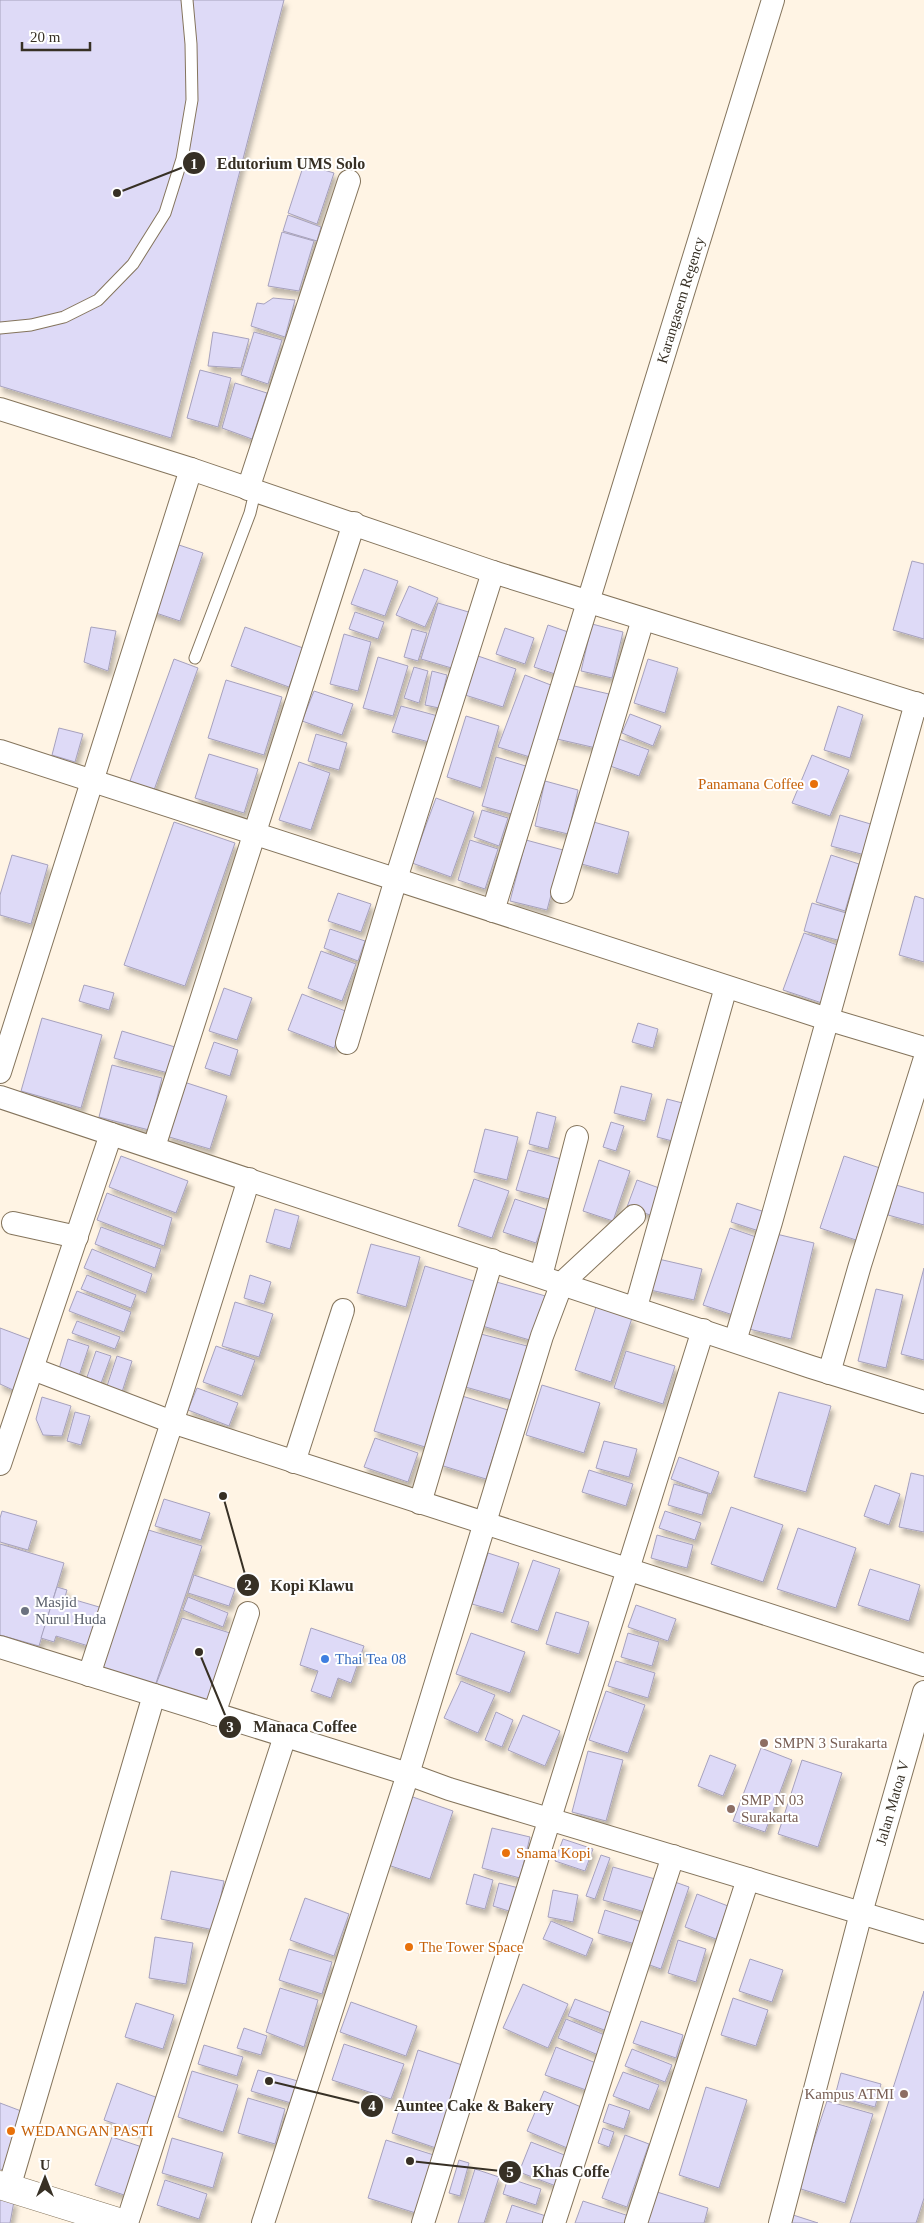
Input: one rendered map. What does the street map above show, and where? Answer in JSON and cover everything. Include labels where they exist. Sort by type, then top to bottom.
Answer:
[{"type":"street","name":"Karangasem Regency","points":[[493,911],[773,0]]},
{"type":"street","points":[[252,490],[349,181]]},
{"type":"street","points":[[0,409],[191,469],[354,523],[493,572],[920,704],[735,1341]]},
{"type":"street","points":[[0,1072],[191,469]]},
{"type":"street","points":[[154,1147],[253,833],[354,523]]},
{"type":"street","points":[[347,1043],[396,879],[493,572]]},
{"type":"street","points":[[562,892],[644,618]]},
{"type":"street","points":[[0,751],[726,987],[924,1048]]},
{"type":"street","points":[[636,1307],[726,987]]},
{"type":"street","points":[[829,1373],[860,1265],[924,1061]]},
{"type":"street","points":[[0,1097],[636,1307],[829,1373],[924,1402]]},
{"type":"street","points":[[0,1464],[111,1134]]},
{"type":"street","points":[[540,1276],[577,1137]]},
{"type":"street","points":[[90,1675],[249,1179]]},
{"type":"street","points":[[263,2223],[408,1774],[485,1524],[521,1398],[542,1336],[562,1283],[634,1216]]},
{"type":"street","points":[[13,1223],[76,1237]]},
{"type":"street","points":[[420,1503],[492,1260]]},
{"type":"street","points":[[294,1462],[343,1310]]},
{"type":"street","points":[[423,2223],[704,1330]]},
{"type":"street","points":[[33,1369],[172,1422],[628,1571],[924,1665]]},
{"type":"street","points":[[214,1714],[248,1614]]},
{"type":"street","points":[[0,1648],[408,1774],[449,1789],[551,1818],[924,1932]]},
{"type":"street","name":"Jalan Matoa V","points":[[780,2223],[860,1913],[924,1692]]},
{"type":"street","points":[[122,2223],[5,2187],[154,1695]]},
{"type":"street","points":[[127,2223],[285,1736]]},
{"type":"street","points":[[554,2223],[673,1856]]},
{"type":"street","points":[[636,2223],[748,1879]]},
{"type":"lane","points":[[0,328],[31,325],[64,317],[98,300],[133,264],[165,213],[182,159],[192,100],[191,44],[187,0]]},
{"type":"lane","points":[[195,658],[250,513],[252,490]]},
{"type":"building","points":[[0,0],[284,0],[171,438],[0,386]]},
{"type":"building","points":[[304,164],[334,173],[317,224],[288,213]]},
{"type":"building","points":[[288,215],[321,227],[317,241],[283,231]]},
{"type":"building","points":[[282,232],[314,241],[299,291],[268,286]]},
{"type":"building","points":[[273,298],[295,300],[285,337],[251,326],[257,303],[264,304]]},
{"type":"building","points":[[213,332],[249,339],[241,368],[208,366]]},
{"type":"building","points":[[254,332],[282,340],[268,384],[241,375]]},
{"type":"building","points":[[200,370],[231,378],[218,427],[187,418]]},
{"type":"building","points":[[235,383],[267,393],[252,439],[222,428]]},
{"type":"building","points":[[173,543],[203,553],[180,621],[150,611]]},
{"type":"building","points":[[912,561],[924,564],[924,639],[893,630]]},
{"type":"building","points":[[364,569],[398,581],[385,616],[351,604]]},
{"type":"building","points":[[409,586],[438,598],[425,627],[396,615]]},
{"type":"building","points":[[438,603],[472,613],[455,669],[421,659]]},
{"type":"building","points":[[355,612],[384,622],[378,639],[349,629]]},
{"type":"building","points":[[592,624],[623,632],[612,678],[581,671]]},
{"type":"building","points":[[548,625],[571,633],[558,675],[534,667]]},
{"type":"building","points":[[91,627],[116,631],[108,671],[84,662]]},
{"type":"building","points":[[245,627],[303,648],[289,687],[231,666]]},
{"type":"building","points":[[505,628],[534,638],[525,664],[496,654]]},
{"type":"building","points":[[412,629],[427,633],[418,661],[404,657]]},
{"type":"building","points":[[344,634],[371,642],[358,691],[330,684]]},
{"type":"building","points":[[478,656],[516,669],[503,707],[465,695]]},
{"type":"building","points":[[378,657],[408,666],[393,716],[363,708]]},
{"type":"building","points":[[174,659],[198,668],[154,790],[130,781]]},
{"type":"building","points":[[648,659],[678,668],[665,713],[634,703]]},
{"type":"building","points":[[414,667],[428,671],[419,703],[404,698]]},
{"type":"building","points":[[432,671],[447,675],[439,708],[425,705]]},
{"type":"building","points":[[525,675],[556,687],[533,758],[498,747]]},
{"type":"building","points":[[226,680],[282,697],[264,755],[208,738]]},
{"type":"building","points":[[570,685],[609,694],[596,748],[557,739]]},
{"type":"building","points":[[314,691],[353,704],[342,735],[302,721]]},
{"type":"building","points":[[401,706],[438,716],[429,742],[392,732]]},
{"type":"building","points":[[838,706],[863,715],[850,758],[824,750]]},
{"type":"building","points":[[630,714],[661,726],[653,746],[622,733]]},
{"type":"building","points":[[466,716],[499,726],[481,788],[447,777]]},
{"type":"building","points":[[59,728],[83,734],[75,762],[52,755]]},
{"type":"building","points":[[316,734],[347,743],[339,770],[308,761]]},
{"type":"building","points":[[619,739],[649,750],[639,776],[610,766]]},
{"type":"building","points":[[209,754],[258,769],[244,813],[195,798]]},
{"type":"building","points":[[812,755],[849,770],[830,816],[792,803]]},
{"type":"building","points":[[496,757],[529,767],[515,815],[482,806]]},
{"type":"building","points":[[299,762],[330,773],[311,830],[279,820]]},
{"type":"building","points":[[545,781],[578,790],[568,834],[535,826]]},
{"type":"building","points":[[436,798],[474,812],[451,877],[412,863]]},
{"type":"building","points":[[482,810],[508,818],[499,846],[474,837]]},
{"type":"building","points":[[840,815],[874,825],[865,855],[831,846]]},
{"type":"building","points":[[590,821],[629,832],[618,874],[578,863]]},
{"type":"building","points":[[174,822],[235,843],[185,986],[124,965]]},
{"type":"building","points":[[470,840],[498,849],[485,889],[458,880]]},
{"type":"building","points":[[526,840],[563,850],[547,910],[510,901]]},
{"type":"building","points":[[12,855],[48,865],[31,924],[0,915],[0,895]]},
{"type":"building","points":[[831,855],[859,864],[845,911],[816,902]]},
{"type":"building","points":[[338,893],[371,904],[361,932],[328,921]]},
{"type":"building","points":[[915,896],[924,899],[924,962],[899,955]]},
{"type":"building","points":[[812,903],[853,915],[845,942],[804,931]]},
{"type":"building","points":[[330,929],[365,941],[358,961],[324,948]]},
{"type":"building","points":[[804,933],[843,947],[822,1003],[783,990]]},
{"type":"building","points":[[321,951],[356,964],[342,1001],[308,988]]},
{"type":"building","points":[[84,985],[114,993],[109,1010],[79,1001]]},
{"type":"building","points":[[224,988],[252,998],[237,1040],[209,1031]]},
{"type":"building","points":[[302,994],[348,1012],[334,1048],[288,1030]]},
{"type":"building","points":[[42,1018],[102,1035],[81,1108],[21,1091]]},
{"type":"building","points":[[638,1023],[658,1029],[653,1048],[632,1042]]},
{"type":"building","points":[[122,1031],[175,1047],[168,1073],[114,1058]]},
{"type":"building","points":[[214,1042],[238,1050],[230,1076],[205,1068]]},
{"type":"building","points":[[112,1065],[162,1078],[149,1130],[99,1117]]},
{"type":"building","points":[[184,1082],[227,1096],[210,1149],[166,1136]]},
{"type":"building","points":[[621,1086],[652,1094],[645,1121],[614,1113]]},
{"type":"building","points":[[667,1099],[690,1105],[680,1143],[657,1137]]},
{"type":"building","points":[[537,1112],[556,1117],[548,1149],[529,1144]]},
{"type":"building","points":[[611,1122],[624,1126],[616,1151],[603,1147]]},
{"type":"building","points":[[485,1129],[518,1137],[507,1180],[474,1172]]},
{"type":"building","points":[[528,1150],[561,1159],[549,1199],[516,1190]]},
{"type":"building","points":[[121,1156],[188,1181],[176,1213],[109,1187]]},
{"type":"building","points":[[844,1156],[880,1168],[856,1240],[820,1228]]},
{"type":"building","points":[[599,1160],[630,1171],[613,1221],[583,1211]]},
{"type":"building","points":[[474,1179],[509,1191],[492,1238],[458,1226]]},
{"type":"building","points":[[637,1180],[662,1189],[653,1216],[627,1207]]},
{"type":"building","points":[[896,1185],[924,1193],[924,1225],[888,1215]]},
{"type":"building","points":[[107,1193],[172,1218],[164,1246],[97,1220]]},
{"type":"building","points":[[515,1199],[548,1210],[536,1243],[503,1232]]},
{"type":"building","points":[[737,1203],[765,1212],[759,1231],[731,1222]]},
{"type":"building","points":[[275,1209],[299,1216],[290,1249],[266,1242]]},
{"type":"building","points":[[101,1227],[161,1249],[155,1268],[95,1244]]},
{"type":"building","points":[[730,1228],[762,1239],[736,1316],[703,1305]]},
{"type":"building","points":[[772,1233],[814,1243],[791,1339],[749,1329]]},
{"type":"building","points":[[371,1244],[420,1257],[406,1307],[357,1293]]},
{"type":"building","points":[[92,1249],[152,1274],[146,1293],[84,1268]]},
{"type":"building","points":[[654,1258],[702,1269],[694,1300],[646,1289]]},
{"type":"building","points":[[425,1266],[477,1282],[425,1447],[374,1431]]},
{"type":"building","points":[[924,1268],[924,1360],[901,1354]]},
{"type":"building","points":[[87,1275],[136,1295],[131,1308],[81,1289]]},
{"type":"building","points":[[250,1275],[271,1282],[264,1304],[244,1298]]},
{"type":"building","points":[[493,1281],[549,1297],[533,1341],[479,1325]]},
{"type":"building","points":[[876,1289],[903,1295],[886,1368],[858,1361]]},
{"type":"building","points":[[77,1291],[131,1312],[124,1332],[69,1311]]},
{"type":"building","points":[[235,1302],[273,1314],[259,1357],[222,1346]]},
{"type":"building","points":[[596,1307],[632,1318],[611,1382],[575,1370]]},
{"type":"building","points":[[77,1321],[120,1337],[115,1349],[72,1333]]},
{"type":"building","points":[[0,1328],[32,1340],[13,1390],[0,1384]]},
{"type":"building","points":[[477,1333],[531,1347],[515,1401],[462,1386]]},
{"type":"building","points":[[68,1339],[89,1346],[79,1376],[59,1369]]},
{"type":"building","points":[[216,1346],[255,1360],[242,1396],[203,1382]]},
{"type":"building","points":[[96,1351],[111,1356],[100,1386],[86,1380]]},
{"type":"building","points":[[626,1351],[675,1366],[663,1404],[614,1388]]},
{"type":"building","points":[[117,1356],[132,1361],[122,1392],[107,1386]]},
{"type":"building","points":[[542,1385],[600,1403],[584,1453],[526,1435]]},
{"type":"building","points":[[197,1388],[238,1403],[229,1426],[188,1410]]},
{"type":"building","points":[[779,1392],[831,1406],[806,1492],[754,1477]]},
{"type":"building","points":[[462,1396],[508,1410],[486,1479],[440,1465]]},
{"type":"building","points":[[42,1397],[71,1406],[62,1436],[43,1435],[36,1419]]},
{"type":"building","points":[[75,1412],[90,1416],[81,1445],[67,1441]]},
{"type":"building","points":[[375,1438],[418,1453],[408,1482],[364,1467]]},
{"type":"building","points":[[604,1441],[637,1449],[629,1477],[596,1468]]},
{"type":"building","points":[[679,1457],[719,1472],[711,1494],[671,1479]]},
{"type":"building","points":[[589,1470],[633,1484],[626,1506],[582,1492]]},
{"type":"building","points":[[911,1473],[924,1476],[924,1532],[899,1527]]},
{"type":"building","points":[[674,1484],[708,1494],[702,1515],[668,1505]]},
{"type":"building","points":[[875,1485],[900,1494],[889,1525],[864,1516]]},
{"type":"building","points":[[164,1499],[210,1513],[201,1540],[155,1526]]},
{"type":"building","points":[[731,1507],[783,1525],[763,1582],[711,1564]]},
{"type":"building","points":[[2,1511],[37,1521],[28,1550],[0,1542],[0,1518]]},
{"type":"building","points":[[665,1511],[701,1523],[695,1540],[659,1528]]},
{"type":"building","points":[[798,1528],[856,1548],[836,1608],[777,1589]]},
{"type":"building","points":[[145,1529],[202,1546],[154,1689],[101,1673]]},
{"type":"building","points":[[657,1535],[693,1545],[687,1568],[651,1558]]},
{"type":"building","name":"Masjid Nurul Huda","points":[[0,1544],[64,1563],[39,1646],[0,1635]]},
{"type":"building","points":[[488,1553],[519,1563],[503,1613],[472,1604]]},
{"type":"building","points":[[533,1560],[560,1569],[538,1631],[511,1622]]},
{"type":"building","points":[[870,1569],[920,1585],[909,1621],[858,1605]]},
{"type":"building","points":[[194,1575],[235,1589],[229,1606],[188,1593]]},
{"type":"building","points":[[57,1587],[67,1590],[65,1597],[106,1609],[95,1648],[56,1636],[54,1642],[41,1638]]},
{"type":"building","points":[[188,1597],[228,1613],[223,1627],[183,1610]]},
{"type":"building","points":[[636,1605],[676,1619],[668,1641],[628,1627]]},
{"type":"building","points":[[556,1612],[589,1622],[579,1654],[546,1644]]},
{"type":"building","points":[[182,1618],[230,1633],[210,1704],[155,1687]]},
{"type":"building","points":[[311,1628],[364,1646],[351,1683],[338,1678],[331,1698],[311,1691],[318,1671],[300,1665]]},
{"type":"building","points":[[471,1633],[525,1652],[510,1693],[456,1674]]},
{"type":"building","points":[[628,1633],[659,1642],[652,1666],[621,1657]]},
{"type":"building","points":[[616,1661],[655,1673],[648,1698],[608,1686]]},
{"type":"building","points":[[461,1681],[495,1695],[478,1733],[444,1718]]},
{"type":"building","points":[[606,1691],[645,1705],[628,1753],[589,1740]]},
{"type":"building","points":[[496,1712],[513,1720],[502,1747],[485,1740]]},
{"type":"building","points":[[523,1715],[560,1731],[545,1766],[508,1750]]},
{"type":"building","points":[[761,1748],[792,1760],[765,1832],[733,1821]]},
{"type":"building","points":[[588,1751],[623,1760],[606,1821],[572,1812]]},
{"type":"building","points":[[710,1755],[736,1765],[723,1796],[698,1786]]},
{"type":"building","points":[[802,1760],[842,1773],[818,1847],[778,1834]]},
{"type":"building","points":[[410,1796],[453,1811],[430,1879],[388,1865]]},
{"type":"building","points":[[492,1828],[530,1837],[520,1878],[482,1868]]},
{"type":"building","points":[[563,1839],[593,1849],[585,1871],[555,1861]]},
{"type":"building","points":[[601,1855],[610,1858],[595,1899],[586,1896]]},
{"type":"building","points":[[613,1867],[662,1881],[652,1914],[603,1900]]},
{"type":"building","points":[[171,1871],[224,1881],[214,1930],[161,1919]]},
{"type":"building","points":[[474,1874],[493,1880],[485,1909],[466,1904]]},
{"type":"building","points":[[672,1881],[689,1887],[661,1969],[644,1963]]},
{"type":"building","points":[[499,1883],[519,1888],[512,1912],[493,1906]]},
{"type":"building","points":[[553,1890],[578,1895],[573,1922],[548,1917]]},
{"type":"building","points":[[697,1894],[728,1906],[716,1939],[685,1927]]},
{"type":"building","points":[[305,1898],[349,1914],[334,1956],[290,1940]]},
{"type":"building","points":[[605,1910],[642,1922],[635,1944],[598,1933]]},
{"type":"building","points":[[551,1921],[593,1939],[586,1956],[543,1939]]},
{"type":"building","points":[[155,1937],[193,1943],[186,1984],[149,1978]]},
{"type":"building","points":[[678,1940],[706,1949],[696,1982],[668,1973]]},
{"type":"building","points":[[289,1949],[332,1962],[322,1994],[279,1980]]},
{"type":"building","points":[[750,1959],[783,1970],[772,2002],[739,1991]]},
{"type":"building","points":[[523,1984],[568,2004],[548,2048],[503,2028]]},
{"type":"building","points":[[280,1988],[318,2000],[304,2047],[266,2032]]},
{"type":"building","name":"Kampus ATMI","points":[[924,1991],[924,2198],[916,2223],[850,2223]]},
{"type":"building","points":[[733,1998],[768,2010],[756,2046],[721,2035]]},
{"type":"building","points":[[575,1999],[619,2016],[612,2033],[568,2016]]},
{"type":"building","points":[[351,2002],[417,2026],[406,2056],[340,2032]]},
{"type":"building","points":[[136,2003],[174,2015],[163,2049],[125,2037]]},
{"type":"building","points":[[566,2019],[612,2038],[603,2057],[558,2038]]},
{"type":"building","points":[[641,2021],[683,2035],[676,2058],[633,2043]]},
{"type":"building","points":[[244,2028],[267,2036],[261,2055],[237,2048]]},
{"type":"building","points":[[344,2044],[404,2064],[391,2099],[332,2080]]},
{"type":"building","points":[[204,2045],[243,2057],[237,2076],[198,2064]]},
{"type":"building","points":[[556,2047],[596,2063],[586,2090],[545,2075]]},
{"type":"building","points":[[632,2049],[672,2065],[665,2082],[625,2066]]},
{"type":"building","points":[[418,2050],[465,2066],[439,2149],[392,2133]]},
{"type":"building","points":[[258,2070],[298,2081],[291,2103],[251,2091]]},
{"type":"building","points":[[192,2071],[238,2085],[223,2132],[178,2117]]},
{"type":"building","points":[[623,2072],[659,2085],[649,2110],[613,2096]]},
{"type":"building","points":[[841,2073],[881,2084],[875,2107],[835,2096]]},
{"type":"building","points":[[117,2083],[161,2099],[148,2135],[104,2120]]},
{"type":"building","points":[[706,2087],[747,2100],[719,2188],[679,2175]]},
{"type":"building","points":[[544,2091],[588,2110],[572,2150],[527,2131]]},
{"type":"building","points":[[248,2098],[285,2109],[275,2144],[238,2133]]},
{"type":"building","points":[[827,2101],[873,2114],[845,2203],[798,2188]]},
{"type":"building","name":"WEDANGAN PASTI","points":[[0,2103],[29,2114],[5,2171],[0,2169]]},
{"type":"building","points":[[609,2104],[630,2111],[624,2129],[603,2122]]},
{"type":"building","points":[[603,2128],[614,2132],[609,2147],[598,2143]]},
{"type":"building","points":[[625,2135],[649,2144],[627,2207],[602,2198]]},
{"type":"building","points":[[112,2137],[145,2148],[127,2196],[95,2185]]},
{"type":"building","points":[[172,2138],[223,2153],[213,2188],[162,2173]]},
{"type":"building","points":[[386,2140],[437,2156],[419,2214],[368,2198]]},
{"type":"building","points":[[531,2142],[567,2156],[556,2186],[519,2172]]},
{"type":"building","points":[[459,2160],[469,2163],[460,2196],[449,2193]]},
{"type":"building","points":[[475,2169],[499,2177],[484,2223],[458,2223]]},
{"type":"building","points":[[508,2178],[541,2189],[536,2205],[503,2194]]},
{"type":"building","points":[[165,2180],[207,2194],[199,2219],[157,2205]]},
{"type":"building","points":[[657,2192],[708,2208],[704,2223],[647,2223]]},
{"type":"building","points":[[0,2199],[14,2201],[10,2223],[0,2223]]},
{"type":"building","points":[[583,2201],[629,2216],[626,2223],[575,2223]]},
{"type":"building","points":[[512,2205],[546,2216],[544,2223],[506,2223]]},
{"type":"building","points":[[790,2214],[818,2223],[787,2223]]},
{"type":"place","name":"Edutorium UMS Solo","points":[[117,193]]},
{"type":"place","name":"Panamana Coffee","points":[[814,784]]},
{"type":"place","name":"Kopi Klawu","points":[[223,1496]]},
{"type":"place","name":"Masjid Nurul Huda","points":[[25,1611]]},
{"type":"place","name":"Manaca Coffee","points":[[199,1652]]},
{"type":"place","name":"Thai Tea 08","points":[[325,1659]]},
{"type":"place","name":"SMPN 3 Surakarta","points":[[764,1743]]},
{"type":"place","name":"SMP N 03 Surakarta","points":[[731,1809]]},
{"type":"place","name":"Snama Kopi","points":[[506,1853]]},
{"type":"place","name":"The Tower Space","points":[[409,1947]]},
{"type":"place","name":"Auntee Cake & Bakery","points":[[269,2081]]},
{"type":"place","name":"Kampus ATMI","points":[[904,2094]]},
{"type":"place","name":"WEDANGAN PASTI","points":[[11,2131]]},
{"type":"place","name":"Khas Coffe","points":[[410,2161]]}]
